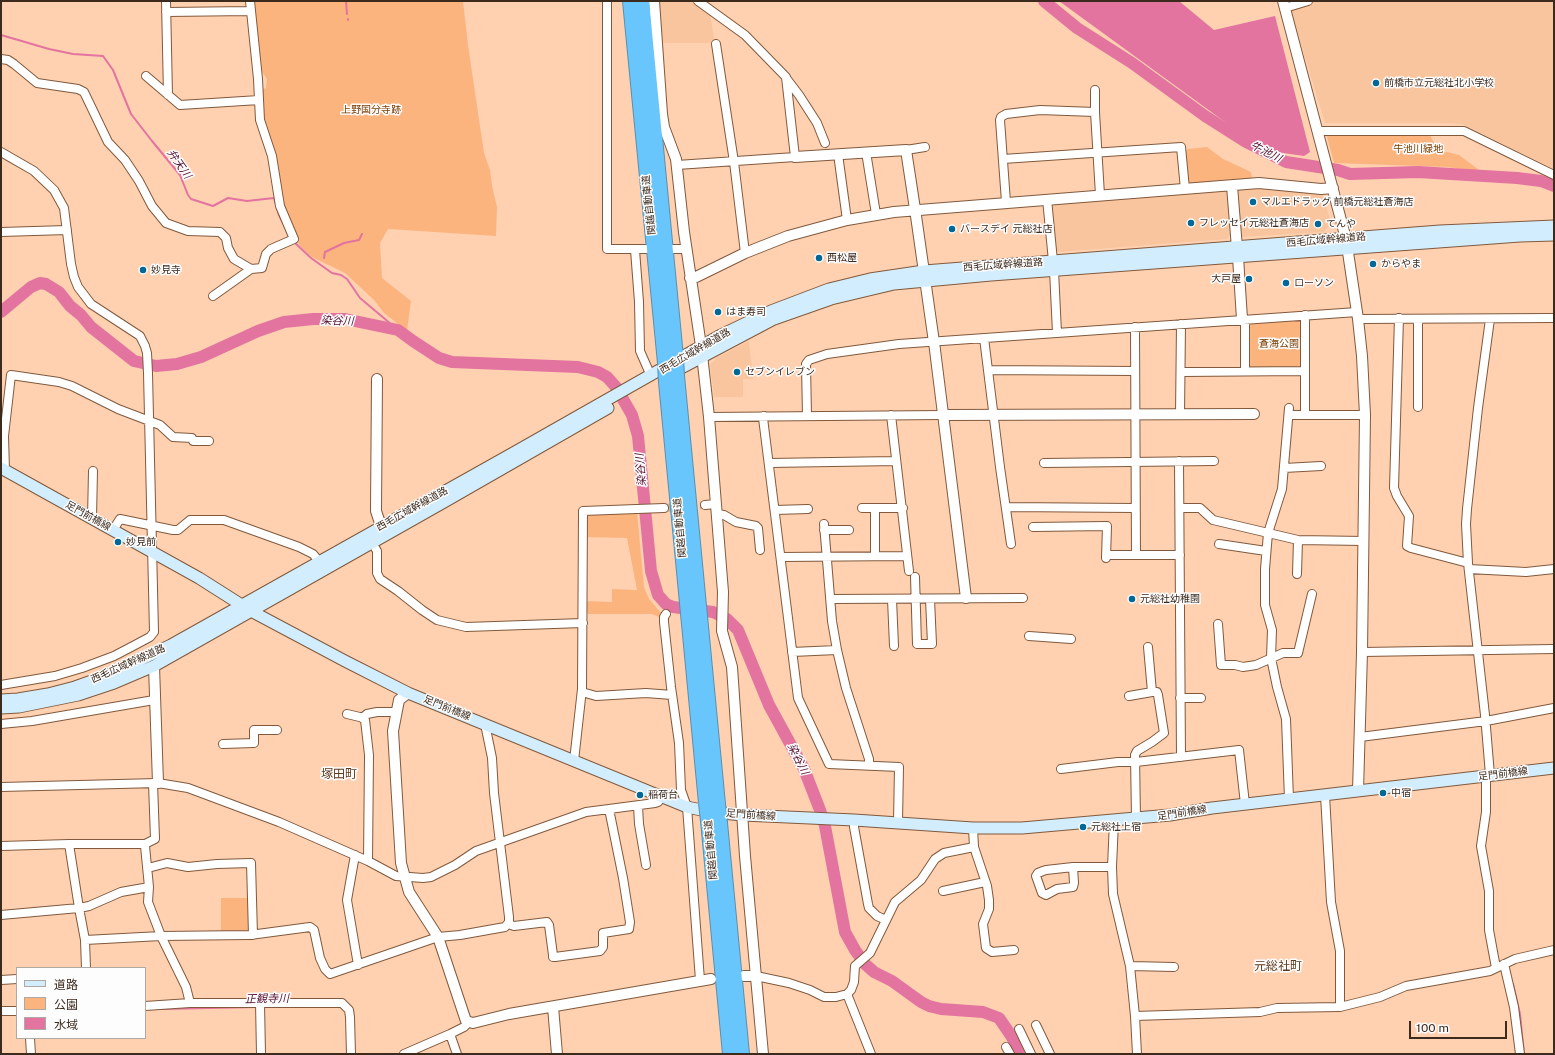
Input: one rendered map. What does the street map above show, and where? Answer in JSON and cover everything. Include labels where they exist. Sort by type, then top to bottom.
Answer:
[{"type":"highway","name":"関越自動車道","points":[[630,1],[650,151],[712,803],[742,1054]]},
{"type":"highway","name":"関越自動車道","points":[[642,1],[650,151]]},
{"type":"highway","name":"関越自動車道","points":[[714,822],[730,1054]]},
{"type":"main road","name":"西毛広域幹線道路","points":[[1347,244],[1440,231],[1554,226]]},
{"type":"main road","name":"西毛広域幹線道路","points":[[1,700],[48,694],[106,676],[171,645],[381,526],[631,391],[765,313],[829,289],[870,278],[924,276],[1347,244],[1554,235]]},
{"type":"main road","name":"西毛広域幹線道路","points":[[631,391],[651,376],[701,351]]},
{"type":"main road","name":"西毛広域幹線道路","points":[[1,708],[19,707],[78,695],[114,683],[154,666],[372,543],[614,400]]},
{"type":"main road","name":"足門前橋線","points":[[3,469],[199,578],[240,605],[345,662],[408,692],[687,808],[743,815],[898,822],[973,828],[1022,828],[1136,819],[1245,804],[1554,768]]},
{"type":"street","points":[[166,1],[168,95]]},
{"type":"street","points":[[213,296],[251,269],[262,268],[266,254],[271,248],[294,239],[280,206],[272,156],[262,125],[250,1]]},
{"type":"street","points":[[607,1],[607,249],[646,249]]},
{"type":"street","points":[[654,1],[662,114],[664,127],[677,165],[686,249],[701,351],[708,417],[723,592],[722,627],[723,637],[732,667],[762,1054]]},
{"type":"street","points":[[698,1],[745,35],[786,77],[817,123],[825,143]]},
{"type":"street","points":[[1308,1],[1284,5],[1347,244],[1358,315],[1365,415],[1362,652],[1358,791]]},
{"type":"street","points":[[166,12],[251,11]]},
{"type":"street","points":[[716,44],[734,162],[745,253]]},
{"type":"street","points":[[1,59],[8,60],[14,64],[37,83],[78,89],[84,92],[108,142],[125,160],[139,181],[152,206],[166,223],[188,231],[220,232],[226,238],[228,248],[234,259],[251,269]]},
{"type":"street","points":[[146,76],[180,105],[259,100]]},
{"type":"street","points":[[786,77],[795,157]]},
{"type":"street","points":[[1095,90],[1100,195]]},
{"type":"street","points":[[1006,202],[1000,120],[1003,115],[1040,110],[1095,112]]},
{"type":"street","points":[[1318,131],[1464,131],[1554,175]]},
{"type":"street","points":[[677,165],[906,150],[925,147]]},
{"type":"street","points":[[1003,159],[1182,147],[1185,189]]},
{"type":"street","points":[[906,150],[934,342],[966,598]]},
{"type":"street","points":[[1,152],[34,171],[54,190],[64,208],[71,264],[78,287],[91,304],[140,336],[147,353],[154,632],[150,637],[114,656],[82,668],[48,678],[1,685]]},
{"type":"street","points":[[866,152],[876,214]]},
{"type":"street","points":[[838,154],[847,220]]},
{"type":"street","points":[[690,278],[696,277],[745,253],[788,236],[847,220],[876,214],[915,209],[1265,183],[1321,189],[1333,188]]},
{"type":"street","points":[[1232,186],[1244,319],[1245,371]]},
{"type":"street","points":[[1047,199],[1057,333]]},
{"type":"street","points":[[1,232],[67,230]]},
{"type":"street","points":[[672,249],[686,249]]},
{"type":"street","points":[[635,250],[639,302],[640,352],[651,376]]},
{"type":"street","points":[[1305,315],[1305,415]]},
{"type":"street","points":[[807,416],[806,364],[809,360],[827,354],[877,347],[1305,315],[1358,315],[1418,319],[1554,318]]},
{"type":"street","points":[[1399,318],[1394,488],[1409,516],[1407,546],[1468,566],[1526,572],[1554,569]]},
{"type":"street","points":[[1418,319],[1418,407]]},
{"type":"street","points":[[1490,319],[1467,509],[1468,566],[1486,720],[1488,776],[1486,812],[1481,846],[1489,891],[1490,934],[1496,968]]},
{"type":"street","points":[[1180,324],[1180,415]]},
{"type":"street","points":[[1135,328],[1136,555]]},
{"type":"street","points":[[984,338],[1012,544]]},
{"type":"street","points":[[988,370],[1135,372]]},
{"type":"street","points":[[1181,372],[1305,371]]},
{"type":"street","points":[[3,469],[4,436],[10,375],[59,382],[72,386],[118,409],[160,425],[173,437],[192,438],[193,441],[209,441]]},
{"type":"street","points":[[377,378],[376,511],[381,526]]},
{"type":"street","points":[[1289,799],[1286,719],[1271,658],[1272,630],[1265,605],[1266,551],[1268,533],[1280,495],[1289,412],[1305,415],[1365,415]]},
{"type":"street","points":[[708,417],[1254,414]]},
{"type":"street","points":[[891,415],[907,556],[912,574],[915,599],[917,644],[932,644],[930,599]]},
{"type":"street","points":[[764,416],[763,418],[774,510],[798,698],[829,764],[899,767],[898,822]]},
{"type":"street","points":[[769,463],[896,461]]},
{"type":"street","points":[[1044,463],[1214,461]]},
{"type":"street","points":[[1179,462],[1181,757]]},
{"type":"street","points":[[1284,468],[1320,466]]},
{"type":"street","points":[[92,518],[93,471]]},
{"type":"street","points":[[705,505],[716,509],[736,522],[756,526],[758,528],[760,550]]},
{"type":"street","points":[[1006,507],[1136,508]]},
{"type":"street","points":[[574,761],[582,692],[583,511],[664,508]]},
{"type":"street","points":[[862,508],[902,508]]},
{"type":"street","points":[[875,508],[875,556]]},
{"type":"street","points":[[1180,508],[1200,508],[1213,520],[1298,540],[1364,541]]},
{"type":"street","points":[[774,510],[808,509]]},
{"type":"street","points":[[113,530],[120,519],[152,527],[178,530],[190,520],[224,520],[299,547],[313,554],[319,561]]},
{"type":"street","points":[[1033,527],[1108,526],[1106,557],[1180,555]]},
{"type":"street","points":[[849,530],[824,527],[832,620],[837,650],[846,688],[869,759],[869,765]]},
{"type":"street","points":[[1298,540],[1298,574]]},
{"type":"street","points":[[372,543],[378,551],[377,572],[380,580],[398,591],[437,620],[466,627],[583,623]]},
{"type":"street","points":[[1219,544],[1266,551]]},
{"type":"street","points":[[781,557],[907,556]]},
{"type":"street","points":[[1218,624],[1221,665],[1235,665],[1243,667],[1256,665],[1283,653],[1298,653],[1312,594]]},
{"type":"street","points":[[831,599],[1023,598]]},
{"type":"street","points":[[892,599],[894,646]]},
{"type":"street","points":[[666,614],[664,617],[664,622],[679,743],[681,790],[687,808],[700,980]]},
{"type":"street","points":[[1029,636],[1071,639]]},
{"type":"street","points":[[1148,647],[1152,692]]},
{"type":"street","points":[[1362,652],[1554,649]]},
{"type":"street","points":[[792,652],[837,650]]},
{"type":"street","points":[[1,846],[146,844],[155,839],[154,666]]},
{"type":"street","points":[[408,692],[399,700],[394,731],[400,855],[409,892],[438,937],[446,958],[464,1019],[468,1023]]},
{"type":"street","points":[[582,692],[596,696],[646,693],[672,695]]},
{"type":"street","points":[[1129,696],[1157,692],[1164,733],[1137,751],[1136,819]]},
{"type":"street","points":[[1180,698],[1201,698]]},
{"type":"street","points":[[1,724],[32,721],[154,700]]},
{"type":"street","points":[[1360,737],[1486,720],[1554,708]]},
{"type":"street","points":[[362,718],[367,714],[377,712],[396,712]]},
{"type":"street","points":[[347,714],[365,720],[369,755],[368,861]]},
{"type":"street","points":[[85,940],[161,936],[253,935],[310,927],[314,930],[320,958],[327,972],[333,973],[438,937],[502,928],[508,924],[509,917],[494,792],[492,758],[485,724]]},
{"type":"street","points":[[223,744],[254,743],[254,730],[277,730]]},
{"type":"street","points":[[1061,769],[1239,750],[1245,804]]},
{"type":"street","points":[[1,787],[155,783],[188,788],[272,819],[355,855],[396,876],[423,878],[431,877],[455,866],[476,851],[586,812],[655,803],[661,798]]},
{"type":"street","points":[[1325,795],[1331,902],[1340,951],[1340,1007]]},
{"type":"street","points":[[638,806],[639,824],[646,865]]},
{"type":"street","points":[[508,924],[514,926],[547,922],[549,925],[553,957],[600,951],[603,947],[603,933],[629,929],[630,922],[623,878],[610,810]]},
{"type":"street","points":[[854,820],[869,908],[877,916],[886,920]]},
{"type":"street","points":[[1114,821],[1112,867],[1114,899],[1130,966],[1137,1054]]},
{"type":"street","points":[[973,828],[974,848],[986,882],[990,904],[983,924],[986,948],[992,952],[1014,950]]},
{"type":"street","points":[[69,844],[85,940],[86,967]]},
{"type":"street","points":[[146,844],[149,887],[148,902],[161,936],[186,987],[190,1003]]},
{"type":"street","points":[[744,976],[756,976],[789,983],[810,990],[824,997],[836,997],[847,994],[851,990],[854,982],[855,966],[870,953],[895,902],[920,880],[935,859],[944,853],[974,848]]},
{"type":"street","points":[[355,855],[347,900],[358,965]]},
{"type":"street","points":[[148,868],[167,863],[188,867],[251,863],[253,935]]},
{"type":"street","points":[[1073,867],[1073,887],[1057,889],[1046,895],[1042,893],[1036,875],[1044,871],[1073,867],[1112,867]]},
{"type":"street","points":[[943,891],[986,882]]},
{"type":"street","points":[[1,915],[79,908],[89,906],[121,892],[149,887]]},
{"type":"street","points":[[1135,1016],[1260,1012],[1277,1008],[1340,1007],[1380,997],[1406,986],[1490,971],[1515,959],[1554,950]]},
{"type":"street","points":[[1504,964],[1514,1008],[1520,1054]]},
{"type":"street","points":[[1130,966],[1174,967]]},
{"type":"street","points":[[1,980],[16,979]]},
{"type":"street","points":[[404,1054],[450,1034],[464,1027],[468,1023],[509,1014],[711,979]]},
{"type":"street","points":[[847,994],[871,1054]]},
{"type":"street","points":[[146,1006],[190,1003],[342,1003],[349,1010],[351,1054]]},
{"type":"street","points":[[260,1003],[261,1054]]},
{"type":"street","points":[[553,1007],[557,1054]]},
{"type":"street","points":[[1,1011],[16,1011]]},
{"type":"street","points":[[1036,1025],[1050,1054]]},
{"type":"street","points":[[1019,1029],[1031,1054]]},
{"type":"street","points":[[450,1034],[457,1054]]},
{"type":"street","points":[[30,1039],[31,1054]]},
{"type":"shaded area","points":[[659,1],[692,1],[710,14],[715,43],[662,43]]},
{"type":"shaded area","points":[[1314,1],[1554,1],[1554,169],[1462,124],[1325,123],[1290,8]]},
{"type":"shaded area","points":[[1265,188],[1321,192],[1323,194],[1331,224],[1324,232],[1242,237],[1239,234],[1236,192],[1238,189]]},
{"type":"shaded area","points":[[1224,189],[1227,193],[1230,235],[1227,239],[1059,252],[1055,249],[1051,205],[1054,202]]},
{"type":"shaded area","points":[[749,341],[753,379],[743,379],[743,397],[714,397],[710,365],[716,358]]},
{"type":"green space","name":"上野国分寺跡","points":[[252,1],[463,1],[484,153],[490,170],[497,207],[496,236],[388,229],[380,243],[382,278],[411,301],[407,331],[384,313],[374,300],[345,273],[312,257],[300,246],[292,232],[285,214],[266,134],[260,90],[266,88],[267,79],[260,69]]},
{"type":"green space","name":"牛池川緑地","points":[[1428,132],[1435,144],[1435,149],[1459,155],[1479,170],[1478,172],[1448,167],[1334,163],[1326,133]]},
{"type":"green space","points":[[1207,147],[1223,159],[1251,172],[1252,180],[1192,184],[1188,182],[1185,152],[1188,149]]},
{"type":"green space","name":"蒼海公園","points":[[1299,319],[1303,322],[1302,365],[1300,367],[1250,367],[1248,364],[1247,326],[1250,323]]},
{"type":"green space","points":[[637,512],[644,587],[649,599],[662,614],[659,617],[652,614],[588,614],[585,611],[585,601],[612,602],[612,589],[637,590],[627,538],[585,537],[585,516],[588,513]]},
{"type":"green space","points":[[221,898],[249,898],[251,930],[249,932],[221,932]]},
{"type":"water","points":[[1059,1],[1179,1],[1214,30],[1275,16],[1310,152],[1304,156],[1276,152],[1247,138]]},
{"type":"waterway","points":[[346,1],[347,14]]},
{"type":"waterway","name":"牛池川","points":[[1044,1],[1077,28],[1132,63],[1205,116],[1246,142],[1286,162],[1338,170],[1350,174],[1418,172],[1517,178],[1541,181],[1554,186]]},
{"type":"waterway","name":"弁天川","points":[[1,35],[49,49],[73,54],[103,56],[113,70],[131,114],[180,175],[191,199],[213,206],[228,198],[247,201],[274,198],[279,215],[286,229]]},
{"type":"waterway","points":[[324,258],[325,252],[344,243],[359,240],[362,234]]},
{"type":"waterway","name":"弁天川","points":[[293,241],[311,258],[332,273],[341,275],[347,279],[360,298],[398,330]]},
{"type":"waterway","name":"染谷川","points":[[1,312],[31,287],[40,283],[46,284],[59,292],[70,306],[81,315],[91,327],[134,361],[156,366],[177,364],[201,357],[258,331],[284,322],[313,319],[345,319],[398,330],[439,358],[452,362],[578,367],[598,372],[607,377],[616,387],[632,415],[638,436],[651,571],[658,595],[666,604],[673,607],[713,612],[727,619],[738,630],[769,705],[804,769],[820,810],[825,826],[845,932],[855,950],[865,964],[874,972],[892,981],[929,1006],[941,1009],[983,1012],[999,1018],[1012,1037],[1019,1054]]},
{"type":"waterway","points":[[1513,984],[1520,1014],[1524,1054]]},
{"type":"waterway","name":"正観寺川","points":[[162,1009],[258,1007]]},
{"type":"tunnel","points":[[664,508],[705,505]]},
{"type":"place","name":"前橋市立元総社北小学校","points":[[1376,83]]},
{"type":"place","name":"マルエドラッグ 前橋元総社蒼海店","points":[[1253,202]]},
{"type":"place","name":"フレッセイ元総社蒼海店","points":[[1191,223]]},
{"type":"place","name":"てんや","points":[[1318,224]]},
{"type":"place","name":"バースデイ 元総社店","points":[[952,229]]},
{"type":"place","name":"西松屋","points":[[819,258]]},
{"type":"place","name":"からやま","points":[[1373,264]]},
{"type":"place","name":"妙見寺","points":[[143,270]]},
{"type":"place","name":"大戸屋","points":[[1249,279]]},
{"type":"place","name":"ローソン","points":[[1286,283]]},
{"type":"place","name":"はま寿司","points":[[718,312]]},
{"type":"place","name":"セブンイレブン","points":[[737,372]]},
{"type":"place","name":"妙見前","points":[[118,542]]},
{"type":"place","name":"元総社幼稚園","points":[[1132,599]]},
{"type":"place","name":"中宿","points":[[1383,793]]},
{"type":"place","name":"稲荷台","points":[[640,795]]},
{"type":"place","name":"元総社上宿","points":[[1083,827]]},
{"type":"district","name":"塚田町","points":[[339,774]]},
{"type":"district","name":"元総社町","points":[[1278,966]]}]
